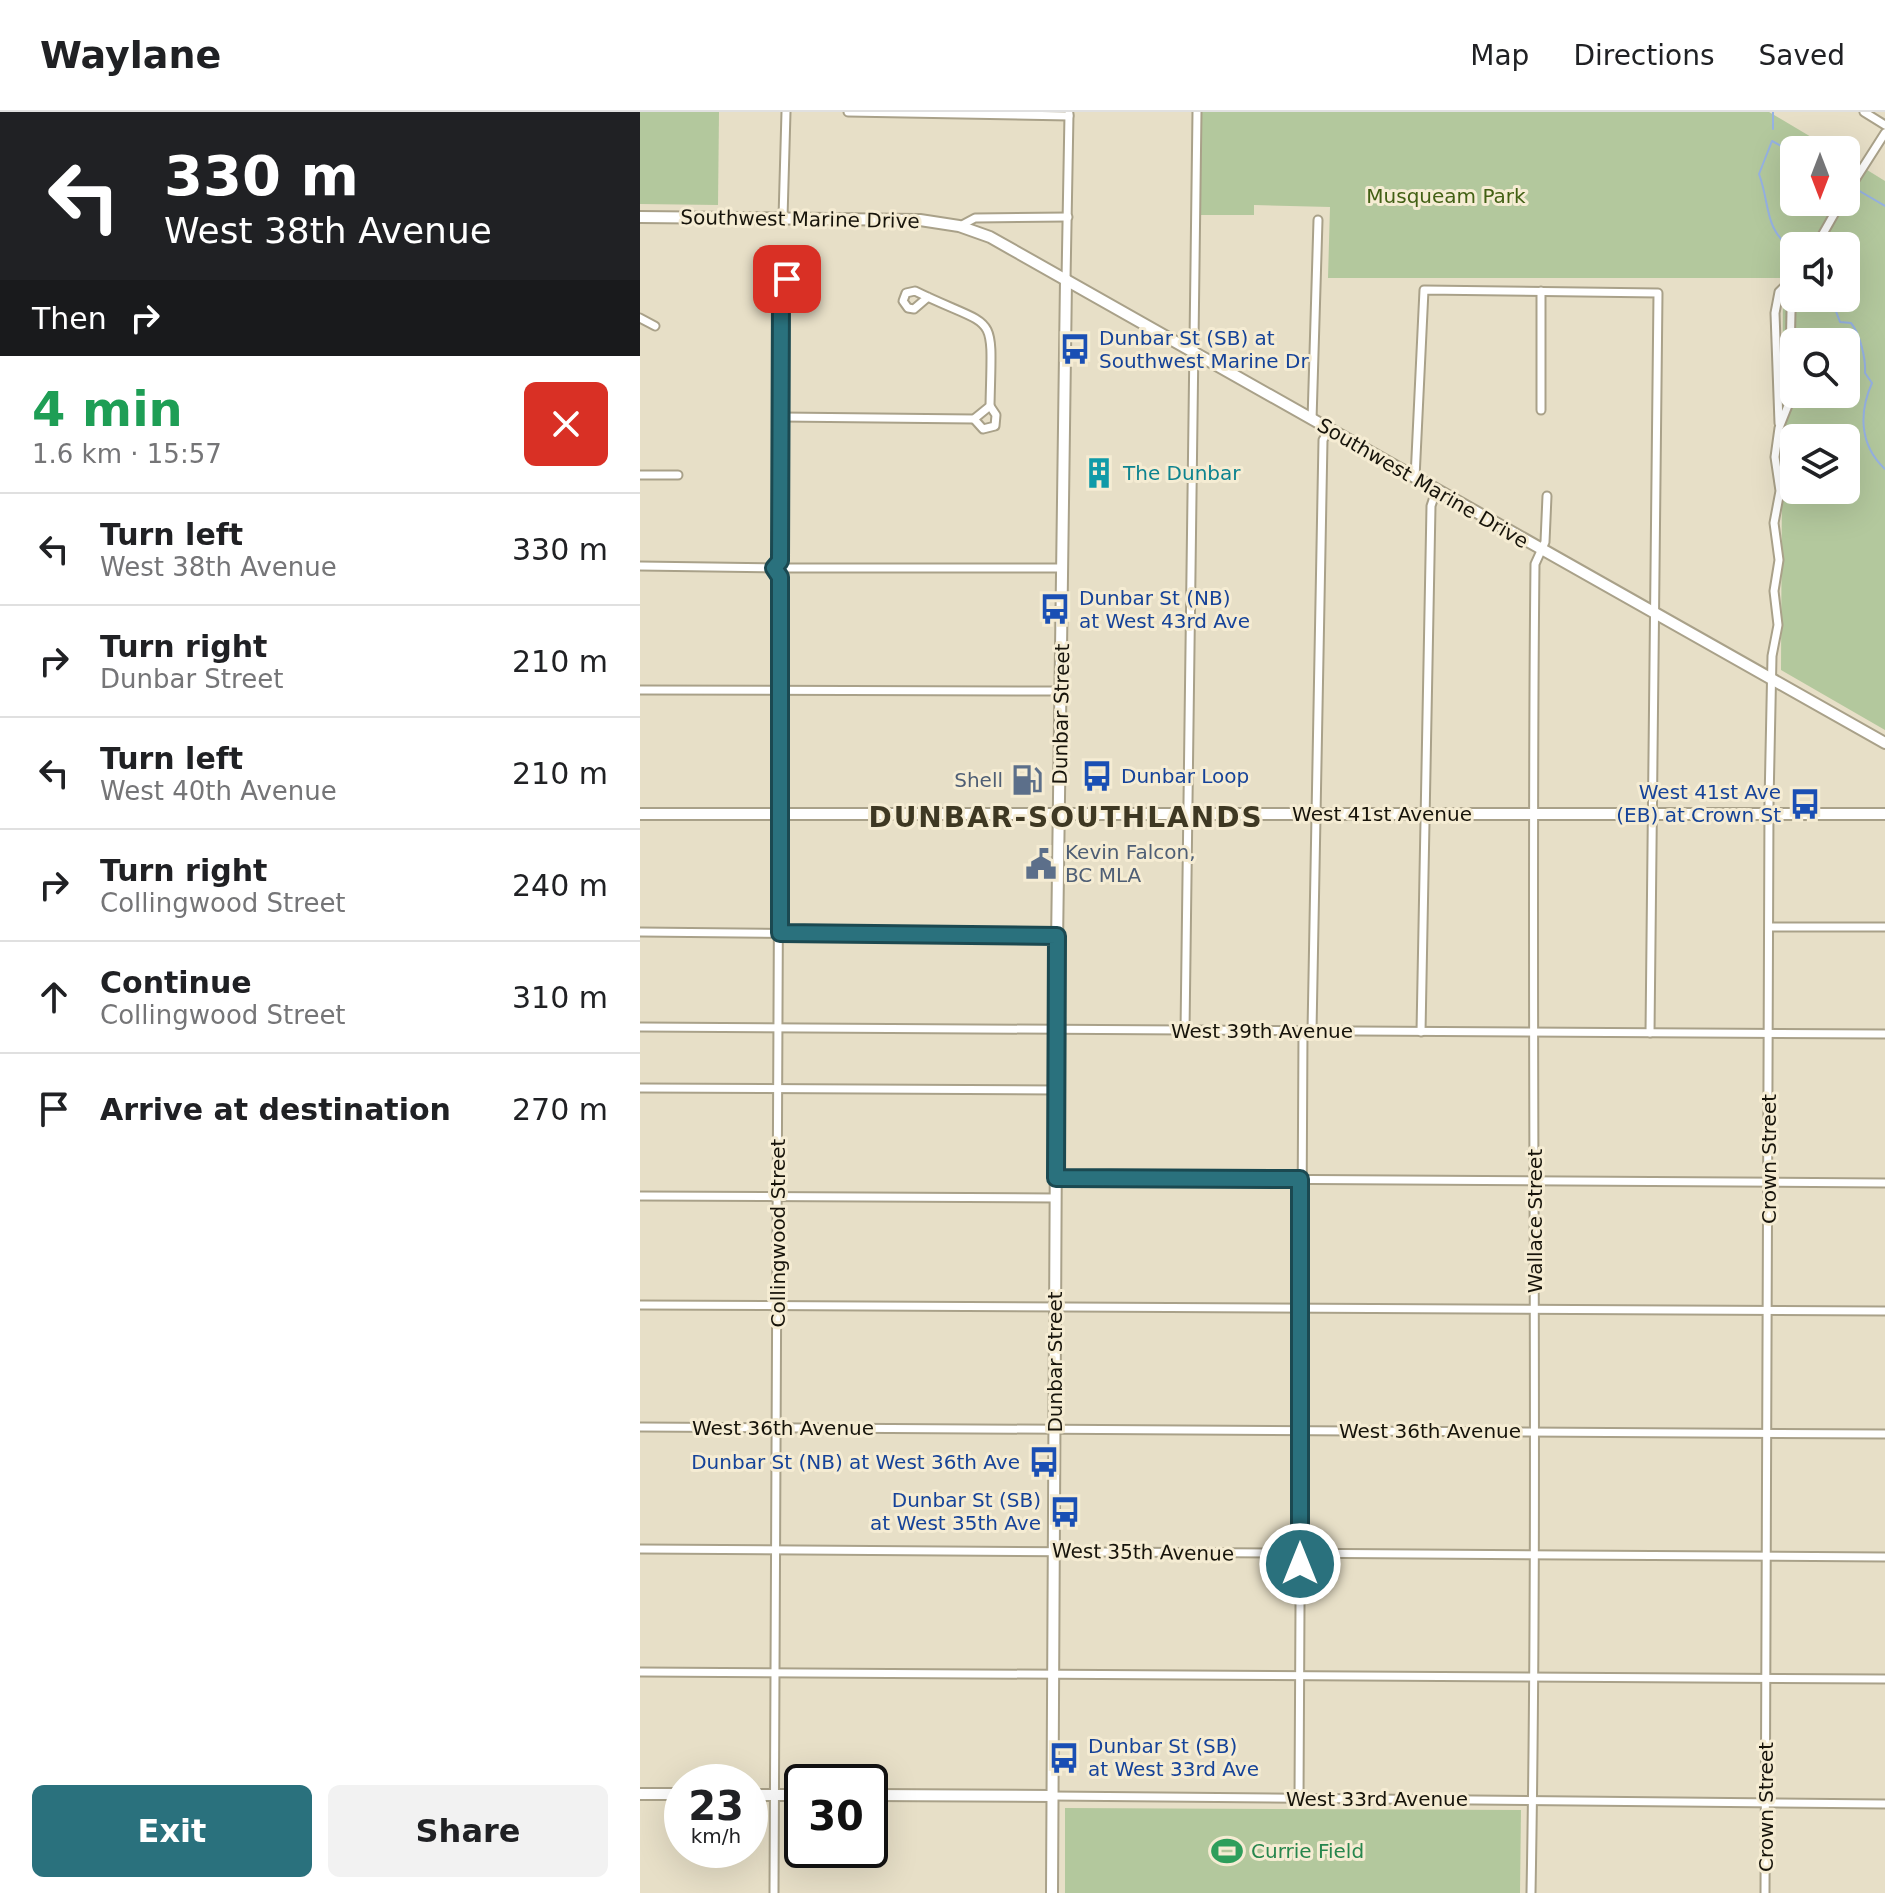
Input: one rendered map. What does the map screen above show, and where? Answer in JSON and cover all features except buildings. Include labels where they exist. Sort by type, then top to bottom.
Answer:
[{"type":"main road","name":"Southwest Marine Drive","points":[[640,217],[920,220],[959,226],[990,237],[1885,743]]},
{"type":"main road","name":"Dunbar Street","points":[[1052,1893],[1057,936],[1066,280]]},
{"type":"main road","name":"West 41st Avenue","points":[[640,814],[1885,814]]},
{"type":"main road","points":[[640,1794],[664,1794]]},
{"type":"main road","points":[[768,1795],[784,1795]]},
{"type":"main road","name":"West 33rd Avenue","points":[[888,1795],[1052,1796]]},
{"type":"street","points":[[783,218],[786,112]]},
{"type":"street","points":[[848,112],[1069,114]]},
{"type":"street","points":[[1185,1031],[1197,112]]},
{"type":"street","points":[[1864,112],[1885,125]]},
{"type":"street","name":"Dunbar Street","points":[[1066,280],[1069,114]]},
{"type":"street","points":[[1860,169],[1885,133]]},
{"type":"street","name":"Southwest Marine Drive","points":[[959,226],[975,218],[1068,217]]},
{"type":"street","points":[[1312,420],[1318,220]]},
{"type":"street","points":[[1415,478],[1424,290],[1658,293],[1650,1033]]},
{"type":"street","points":[[1541,291],[1541,410]]},
{"type":"street","name":"Crown Street","points":[[1765,1893],[1769,815],[1771,680],[1778,625],[1774,581],[1779,560],[1774,523],[1780,491],[1775,457],[1779,428],[1775,313],[1780,291]]},
{"type":"street","points":[[928,297],[972,313],[986,323],[991,336],[990,406],[996,415],[995,426],[983,429],[974,419]]},
{"type":"street","name":"Collingwood Street","points":[[774,1893],[781,298]]},
{"type":"street","name":"Crown Street","points":[[1779,428],[1789,403],[1791,312]]},
{"type":"street","points":[[640,318],[655,326]]},
{"type":"street","points":[[781,417],[974,419],[990,406]]},
{"type":"street","points":[[1299,1799],[1300,1179],[1316,814],[1323,440],[1329,430]]},
{"type":"street","points":[[640,475],[678,475]]},
{"type":"street","points":[[1421,1032],[1431,506],[1436,491]]},
{"type":"street","name":"Wallace Street","points":[[1531,1893],[1535,1181],[1532,814],[1535,564],[1542,550],[1547,496]]},
{"type":"street","points":[[640,566],[1063,568]]},
{"type":"street","points":[[640,690],[1061,691]]},
{"type":"street","points":[[1770,927],[1885,927]]},
{"type":"street","points":[[640,932],[1057,936]]},
{"type":"street","name":"West 39th Avenue","points":[[640,1027],[1885,1034]]},
{"type":"street","points":[[640,1088],[1057,1090]]},
{"type":"street","points":[[1056,1178],[1885,1183]]},
{"type":"street","points":[[640,1196],[1056,1198]]},
{"type":"street","points":[[640,1305],[1885,1311]]},
{"type":"street","name":"West 36th Avenue","points":[[640,1427],[1885,1434]]},
{"type":"street","name":"West 35th Avenue","points":[[640,1549],[1885,1557]]},
{"type":"street","points":[[640,1672],[1885,1679]]},
{"type":"street","name":"West 33rd Avenue","points":[[1052,1796],[1885,1804]]},
{"type":"green space","points":[[640,112],[719,112],[718,205],[640,204]]},
{"type":"green space","name":"Musqueam Park","points":[[1201,112],[1769,112],[1809,136],[1780,136],[1780,216],[1860,216],[1860,166],[1885,181],[1885,730],[1781,670],[1782,504],[1860,504],[1860,424],[1782,424],[1782,408],[1860,408],[1860,328],[1783,328],[1783,312],[1860,312],[1860,232],[1780,232],[1780,278],[1328,278],[1330,207],[1254,205],[1254,215],[1199,215]]},
{"type":"green space","points":[[1065,1808],[1521,1810],[1520,1893],[1065,1893]]},
{"type":"waterway","points":[[1773,112],[1773,129]]},
{"type":"waterway","points":[[1780,145],[1772,141],[1759,174],[1769,216],[1780,237]]},
{"type":"waterway","points":[[1860,191],[1885,206]]},
{"type":"waterway","points":[[1836,312],[1840,322],[1851,323],[1860,340],[1865,373],[1872,383],[1865,405],[1866,439],[1876,460],[1885,469]]},
{"type":"place","name":"Dunbar St (SB) at Southwest Marine Dr","points":[[1075,349]]},
{"type":"place","name":"The Dunbar","points":[[1099,473]]},
{"type":"place","name":"Dunbar St (NB) at West 43rd Ave","points":[[1055,609]]},
{"type":"place","name":"Dunbar Loop","points":[[1097,776]]},
{"type":"place","name":"Shell","points":[[1027,780]]},
{"type":"place","name":"West 41st Ave (EB) at Crown St","points":[[1805,804]]},
{"type":"place","name":"Kevin Falcon, BC MLA","points":[[1041,864]]},
{"type":"place","name":"Dunbar St (NB) at West 36th Ave","points":[[1044,1462]]},
{"type":"place","name":"Dunbar St (SB) at West 35th Ave","points":[[1065,1512]]},
{"type":"place","name":"Dunbar St (SB) at West 33rd Ave","points":[[1064,1758]]},
{"type":"place","name":"Currie Field","points":[[1227,1851]]},
{"type":"district","name":"DUNBAR-SOUTHLANDS","points":[[1066,817]]},
{"type":"route","points":[[787,279],[792,289],[781,298],[780,561],[775,563],[774,568],[775,572],[780,573],[780,933],[1057,936],[1056,1178],[1300,1179],[1300,1564]]}]
